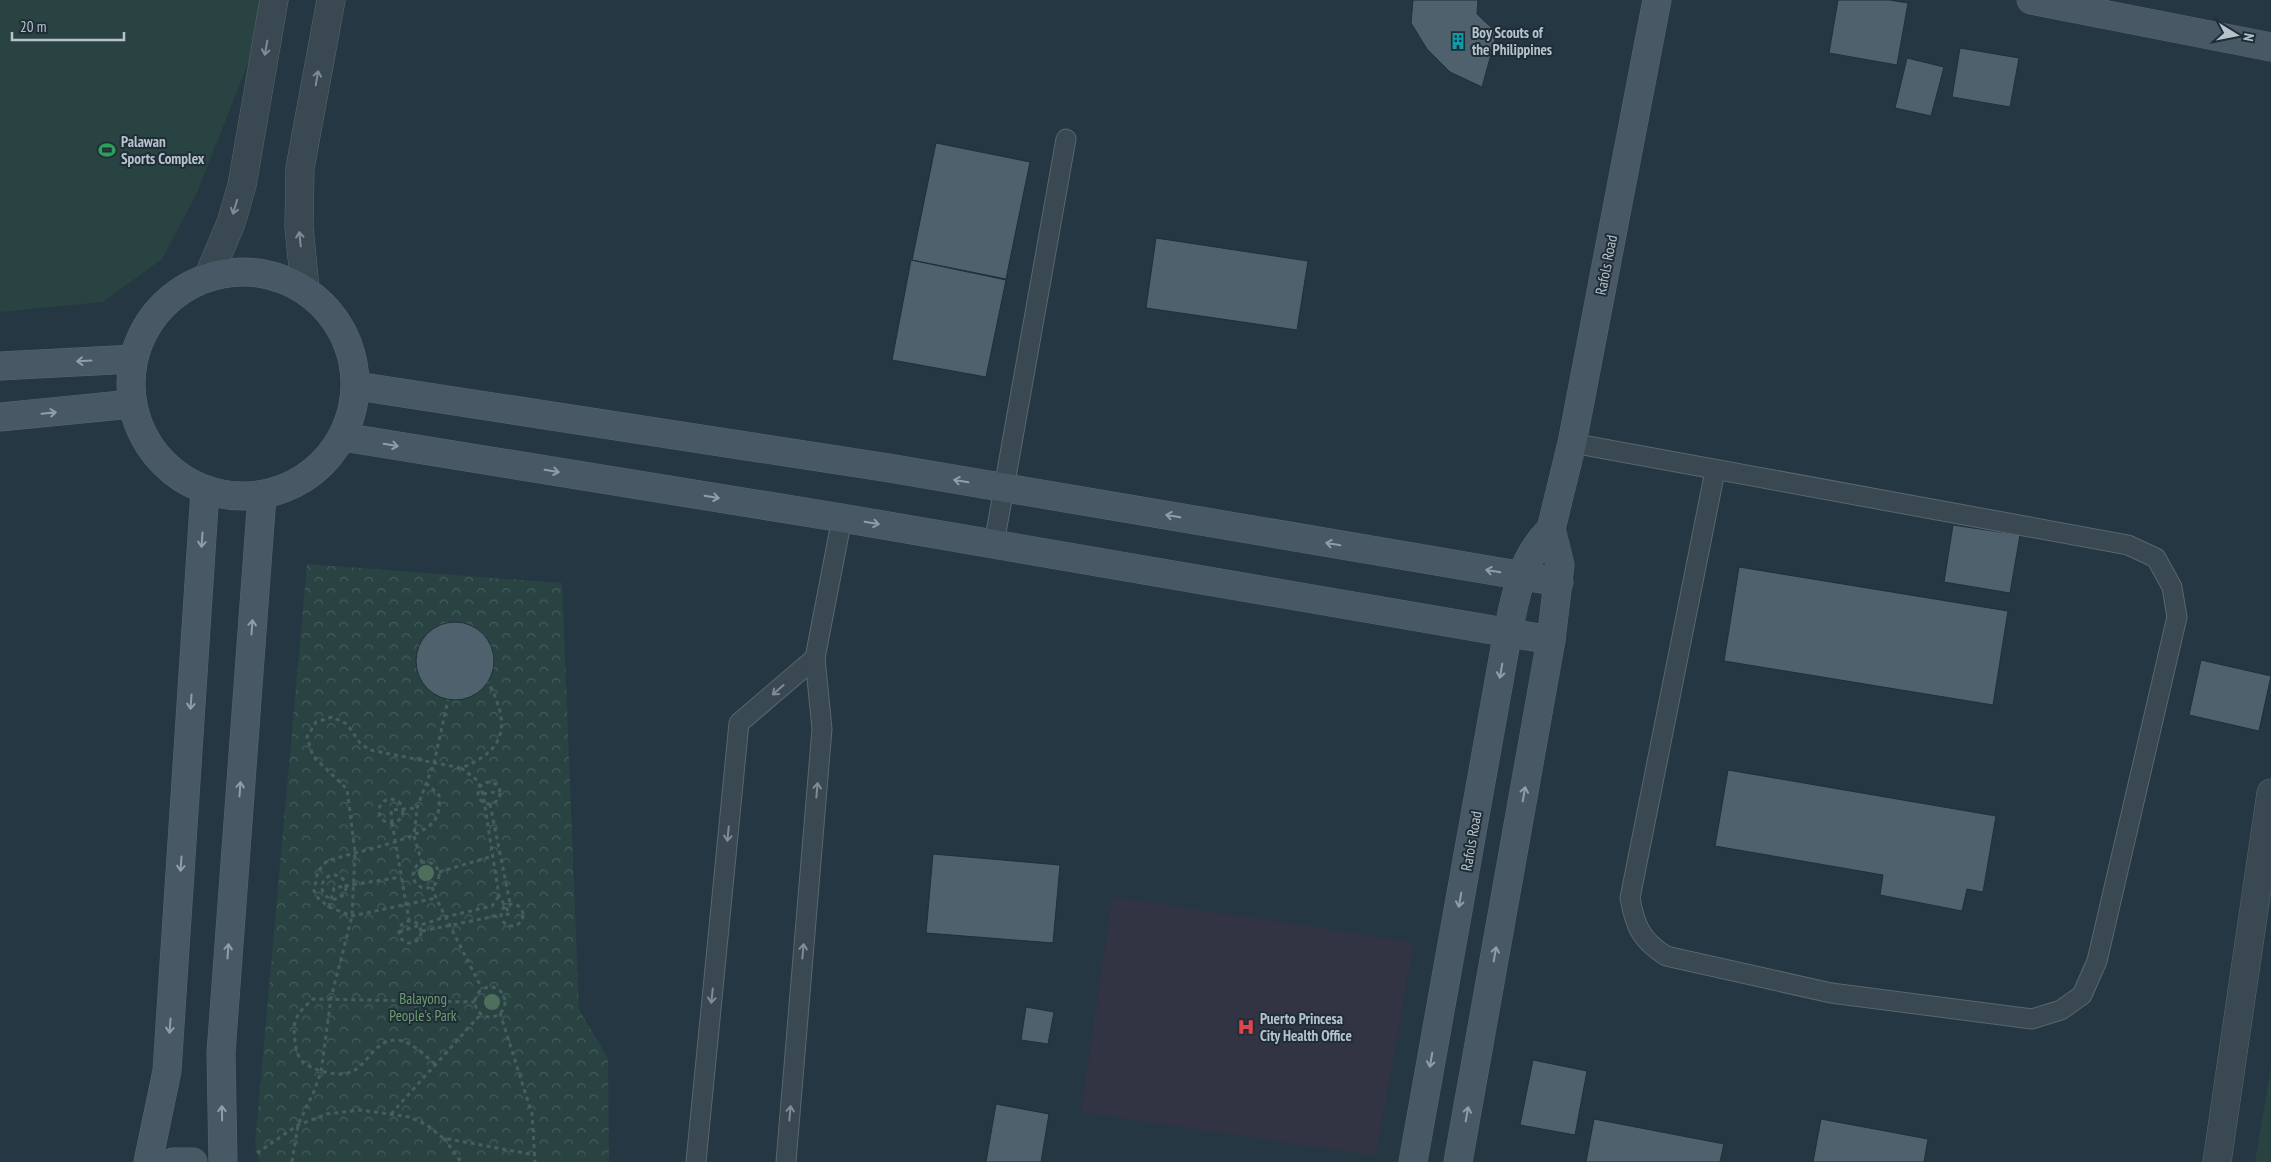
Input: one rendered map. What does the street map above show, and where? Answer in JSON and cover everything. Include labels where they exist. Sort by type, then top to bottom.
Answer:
[{"type":"street","points":[[209,275],[231,223],[242,185],[274,0]]},
{"type":"street","points":[[305,288],[299,227],[300,168],[331,0]]},
{"type":"street","name":"Rafols Road","points":[[1458,1162],[1551,640],[1560,565],[1552,529],[1572,443],[1657,0]]},
{"type":"street","points":[[2031,0],[2271,47]]},
{"type":"street","points":[[258,270],[305,288],[333,314],[351,348],[357,386],[343,437],[322,465],[294,485],[262,496],[234,497],[205,491],[172,472],[146,442],[132,404],[133,359],[148,322],[174,293],[209,275],[258,270]]},
{"type":"street","points":[[0,366],[133,359]]},
{"type":"street","points":[[357,386],[1004,488],[1559,582]]},
{"type":"street","points":[[0,417],[132,404]]},
{"type":"street","points":[[343,437],[842,518],[1508,631],[1551,640]]},
{"type":"street","points":[[148,1162],[167,1071],[205,491]]},
{"type":"street","points":[[223,1162],[221,1053],[262,496]]},
{"type":"street","name":"Rafols Road","points":[[1413,1162],[1508,631],[1521,575],[1538,543],[1552,529]]},
{"type":"street","points":[[2217,1162],[2269,830],[2271,794]]},
{"type":"street","points":[[173,1162],[185,1160],[193,1162]]},
{"type":"lane","points":[[994,544],[1066,139]]},
{"type":"lane","points":[[1572,443],[2128,545],[2156,558],[2172,587],[2177,617],[2097,961],[2082,995],[2061,1010],[2032,1019],[1832,993],[1666,956],[1650,946],[1634,920],[1630,898],[1715,470]]},
{"type":"lane","points":[[786,1162],[822,729],[815,658],[842,518]]},
{"type":"lane","points":[[696,1162],[739,723],[815,658]]},
{"type":"path","points":[[461,768],[475,762],[490,752],[499,739],[502,720],[498,701],[488,682]]},
{"type":"path","points":[[422,863],[414,836],[417,808],[434,763],[448,700]]},
{"type":"path","points":[[292,1162],[298,1125],[321,1072],[331,998],[352,916],[355,852],[347,789],[313,756],[307,737],[316,722],[332,717],[348,724],[360,743],[370,750],[461,768],[476,780],[483,794],[499,896],[510,914],[422,931]]},
{"type":"path","points":[[488,781],[494,782],[500,791],[499,797],[490,804],[479,799],[478,787],[488,781]]},
{"type":"path","points":[[426,783],[439,795],[440,808],[434,822],[414,836],[326,862],[318,871],[314,891],[318,898],[329,907],[352,916],[436,898]]},
{"type":"path","points":[[483,794],[500,791]]},
{"type":"path","points":[[391,799],[402,804],[403,810],[402,816],[392,823],[382,817],[380,811],[385,801],[391,799]]},
{"type":"path","points":[[490,804],[510,903]]},
{"type":"path","points":[[409,920],[391,810],[417,808]]},
{"type":"path","points":[[439,872],[494,856]]},
{"type":"path","points":[[428,862],[435,866],[439,872],[437,884],[425,888],[419,886],[413,874],[422,863],[428,862]]},
{"type":"path","points":[[334,875],[344,880],[346,886],[344,892],[334,899],[328,898],[322,888],[328,877],[334,875]]},
{"type":"path","points":[[329,907],[334,888],[402,877]]},
{"type":"path","points":[[432,887],[445,917],[482,989]]},
{"type":"path","points":[[398,932],[445,917],[492,906],[499,896]]},
{"type":"path","points":[[510,903],[521,907],[524,913],[523,919],[514,926],[503,921],[501,915],[502,910],[510,903]]},
{"type":"path","points":[[409,920],[420,925],[422,931],[416,942],[411,943],[405,942],[398,932],[404,922],[409,920]]},
{"type":"path","points":[[491,987],[499,990],[504,997],[504,1006],[500,1013],[487,1017],[481,1014],[475,1002],[477,994],[482,989],[491,987]]},
{"type":"path","points":[[435,1064],[412,1046],[397,1040],[384,1042],[354,1071],[340,1074],[321,1072],[302,1060],[295,1044],[294,1026],[300,1010],[314,1000],[331,998],[475,1002]]},
{"type":"path","points":[[500,1013],[532,1114],[535,1162]]},
{"type":"path","points":[[390,1114],[481,1014]]},
{"type":"path","points":[[251,1157],[298,1125],[327,1114],[360,1110],[410,1117],[427,1125],[443,1138],[461,1162]]},
{"type":"path","points":[[443,1138],[535,1155]]},
{"type":"shaded area","name":"Puerto Princesa City Health Office","points":[[1112,897],[1414,942],[1376,1156],[1081,1112]]},
{"type":"green space","name":"Palawan Sports Complex","points":[[0,0],[262,0],[257,41],[196,195],[162,259],[103,302],[0,312]]},
{"type":"green space","name":"Balayong People's Park","points":[[307,564],[562,583],[579,1010],[608,1058],[609,1162],[259,1162],[255,1144]]},
{"type":"green space","points":[[2271,1067],[2271,1162],[2255,1162]]},
{"type":"building","name":"Boy Scouts of the Philippines","points":[[1413,0],[1478,0],[1477,14],[1497,33],[1482,87],[1450,72],[1427,49],[1411,23]]},
{"type":"building","points":[[1838,0],[1889,0],[1908,3],[1897,65],[1829,53]]},
{"type":"building","points":[[1960,48],[2019,58],[2010,107],[1952,97]]},
{"type":"building","points":[[1907,58],[1944,67],[1931,116],[1895,108]]},
{"type":"building","points":[[936,143],[1030,162],[1006,279],[912,260]]},
{"type":"building","points":[[1156,238],[1308,261],[1297,330],[1146,308]]},
{"type":"building","points":[[911,260],[1006,280],[986,377],[892,360]]},
{"type":"building","points":[[1953,525],[2020,535],[2010,593],[1944,582]]},
{"type":"building","points":[[1739,567],[2008,611],[1993,705],[1724,661]]},
{"type":"building","points":[[447,622],[463,622],[477,628],[488,639],[494,653],[494,669],[488,683],[477,694],[463,700],[447,700],[433,694],[422,683],[416,669],[416,653],[422,639],[433,628]]},
{"type":"building","points":[[2201,660],[2271,676],[2259,731],[2189,715]]},
{"type":"building","points":[[1728,770],[1996,816],[1983,892],[1967,889],[1962,911],[1880,895],[1883,875],[1715,846]]},
{"type":"building","points":[[933,854],[1060,865],[1053,943],[926,933]]},
{"type":"building","points":[[1026,1007],[1054,1012],[1048,1044],[1021,1040]]},
{"type":"building","points":[[1533,1060],[1587,1071],[1575,1135],[1520,1125]]},
{"type":"building","points":[[996,1104],[1049,1114],[1041,1162],[986,1162]]},
{"type":"building","points":[[1594,1119],[1724,1144],[1720,1162],[1586,1162]]},
{"type":"building","points":[[1821,1119],[1928,1139],[1924,1162],[1813,1162]]},
{"type":"place","name":"Boy Scouts of the Philippines","points":[[1458,41]]},
{"type":"place","name":"Palawan Sports Complex","points":[[107,150]]},
{"type":"place","name":"Puerto Princesa City Health Office","points":[[1246,1027]]}]
